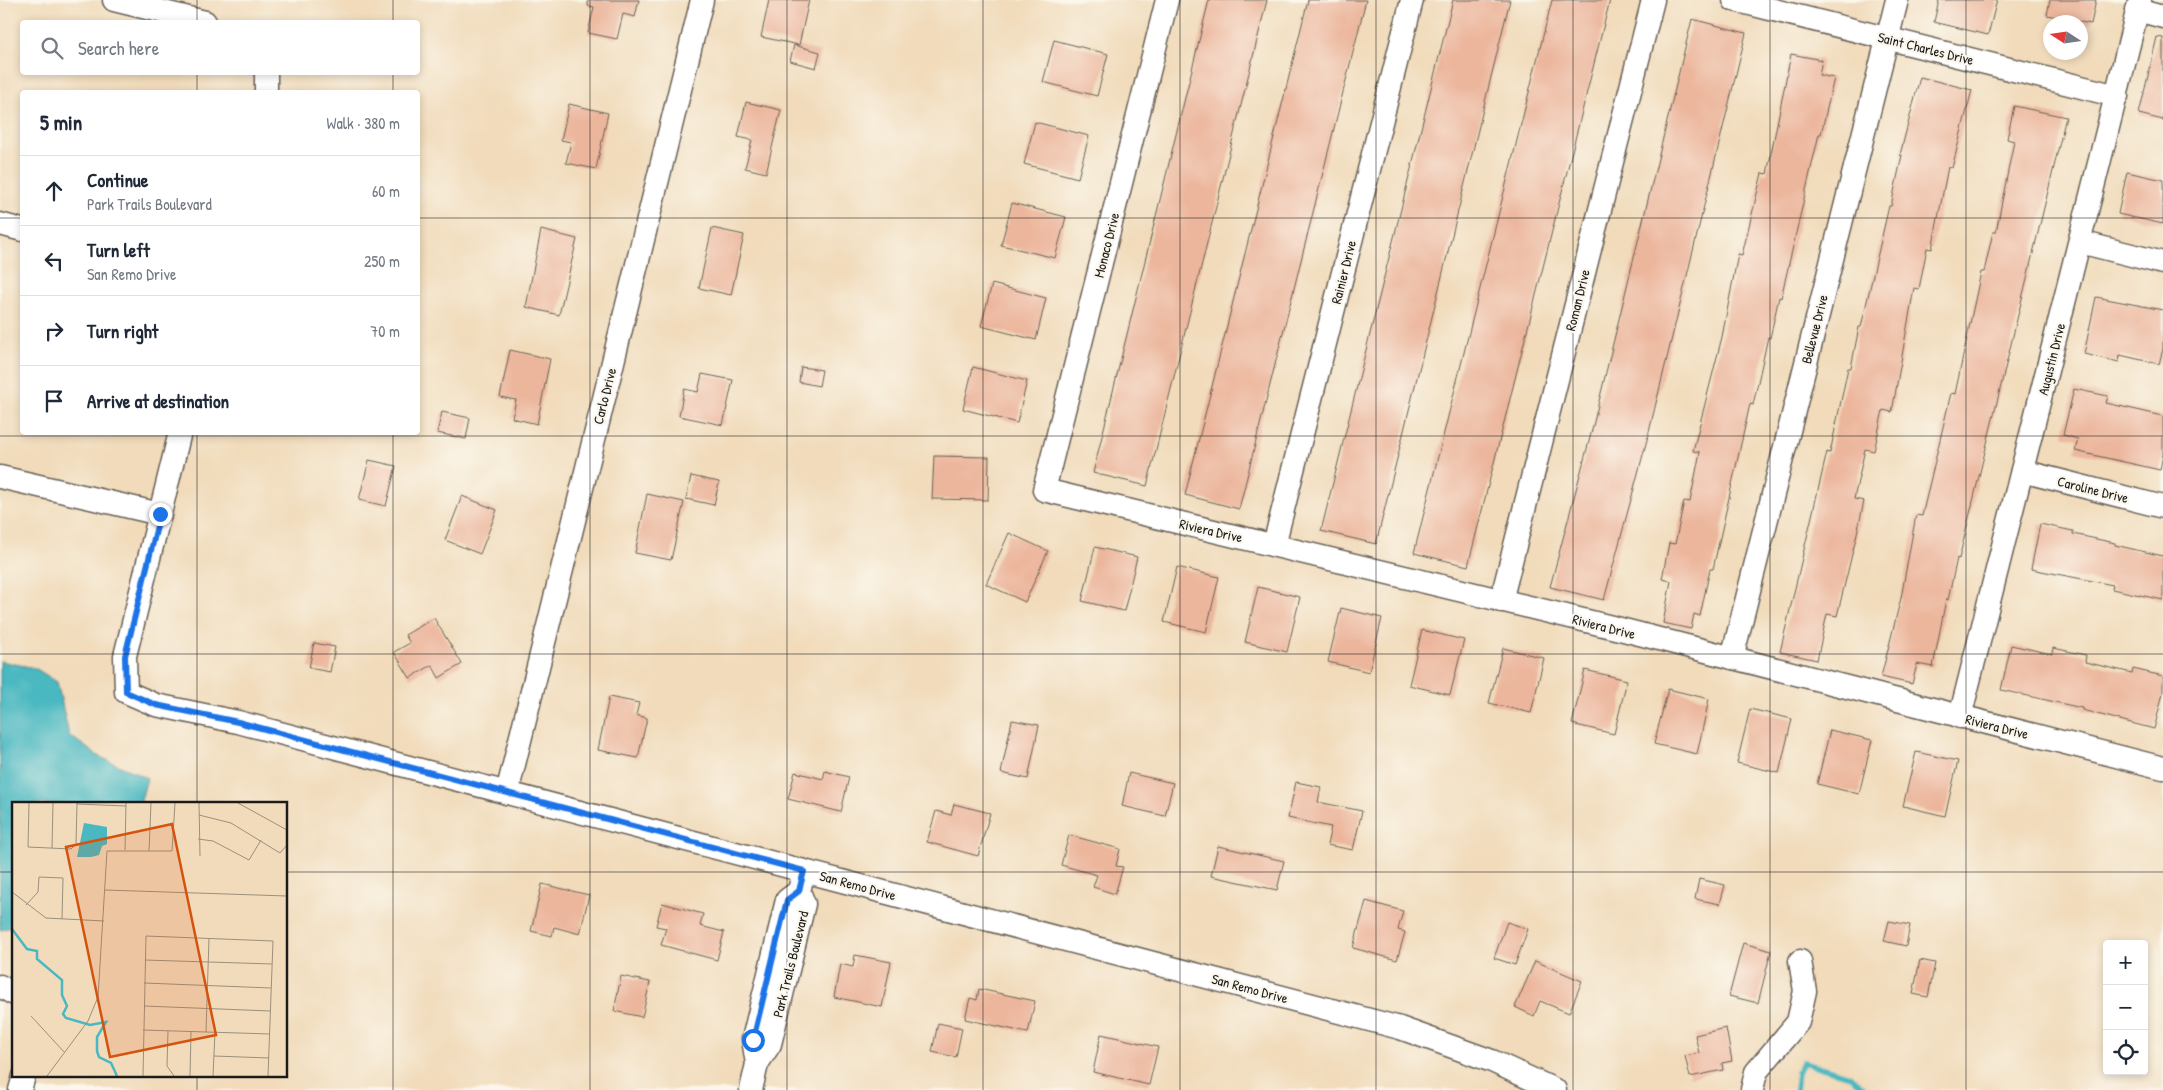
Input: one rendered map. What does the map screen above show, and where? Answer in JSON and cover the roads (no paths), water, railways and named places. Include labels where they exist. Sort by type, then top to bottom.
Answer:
[{"type":"street","points":[[114,0],[197,20]]},
{"type":"street","name":"Carlo Drive","points":[[507,793],[702,0]]},
{"type":"street","name":"Monaco Drive","points":[[1044,490],[1167,0]]},
{"type":"street","name":"Rainier Drive","points":[[1274,545],[1412,0]]},
{"type":"street","name":"Roman Drive","points":[[1500,600],[1653,0]]},
{"type":"street","name":"Saint Charles Drive","points":[[1734,0],[2117,96]]},
{"type":"street","name":"Bellevue Drive","points":[[1732,658],[1897,0]]},
{"type":"street","points":[[2139,5],[2163,17]]},
{"type":"street","name":"Augustin Drive","points":[[1960,717],[2139,5]]},
{"type":"street","points":[[266,75],[266,90]]},
{"type":"street","points":[[0,224],[20,229]]},
{"type":"street","points":[[2080,242],[2163,263]]},
{"type":"street","points":[[0,477],[160,514],[179,435]]},
{"type":"street","name":"Caroline Drive","points":[[2022,471],[2163,507]]},
{"type":"street","name":"Riviera Drive","points":[[1044,490],[1500,600],[2163,768]]},
{"type":"street","name":"San Remo Drive","points":[[160,514],[125,656],[126,692],[156,705],[238,722],[507,793],[802,881],[1400,1028],[1492,1061],[1555,1090]]},
{"type":"street","name":"Park Trails Boulevard","points":[[751,1090],[757,1064],[770,1044],[804,904],[802,881]]},
{"type":"street","points":[[1752,1090],[1756,1072],[1798,1022],[1805,992],[1800,961]]},
{"type":"street","points":[[0,986],[12,993]]},
{"type":"water","points":[[0,661],[35,668],[57,682],[69,735],[98,756],[147,778],[141,802],[12,802],[12,927],[0,930]]},
{"type":"waterway","points":[[1796,1090],[1798,1073],[1803,1062],[1850,1076],[1866,1090]]}]
